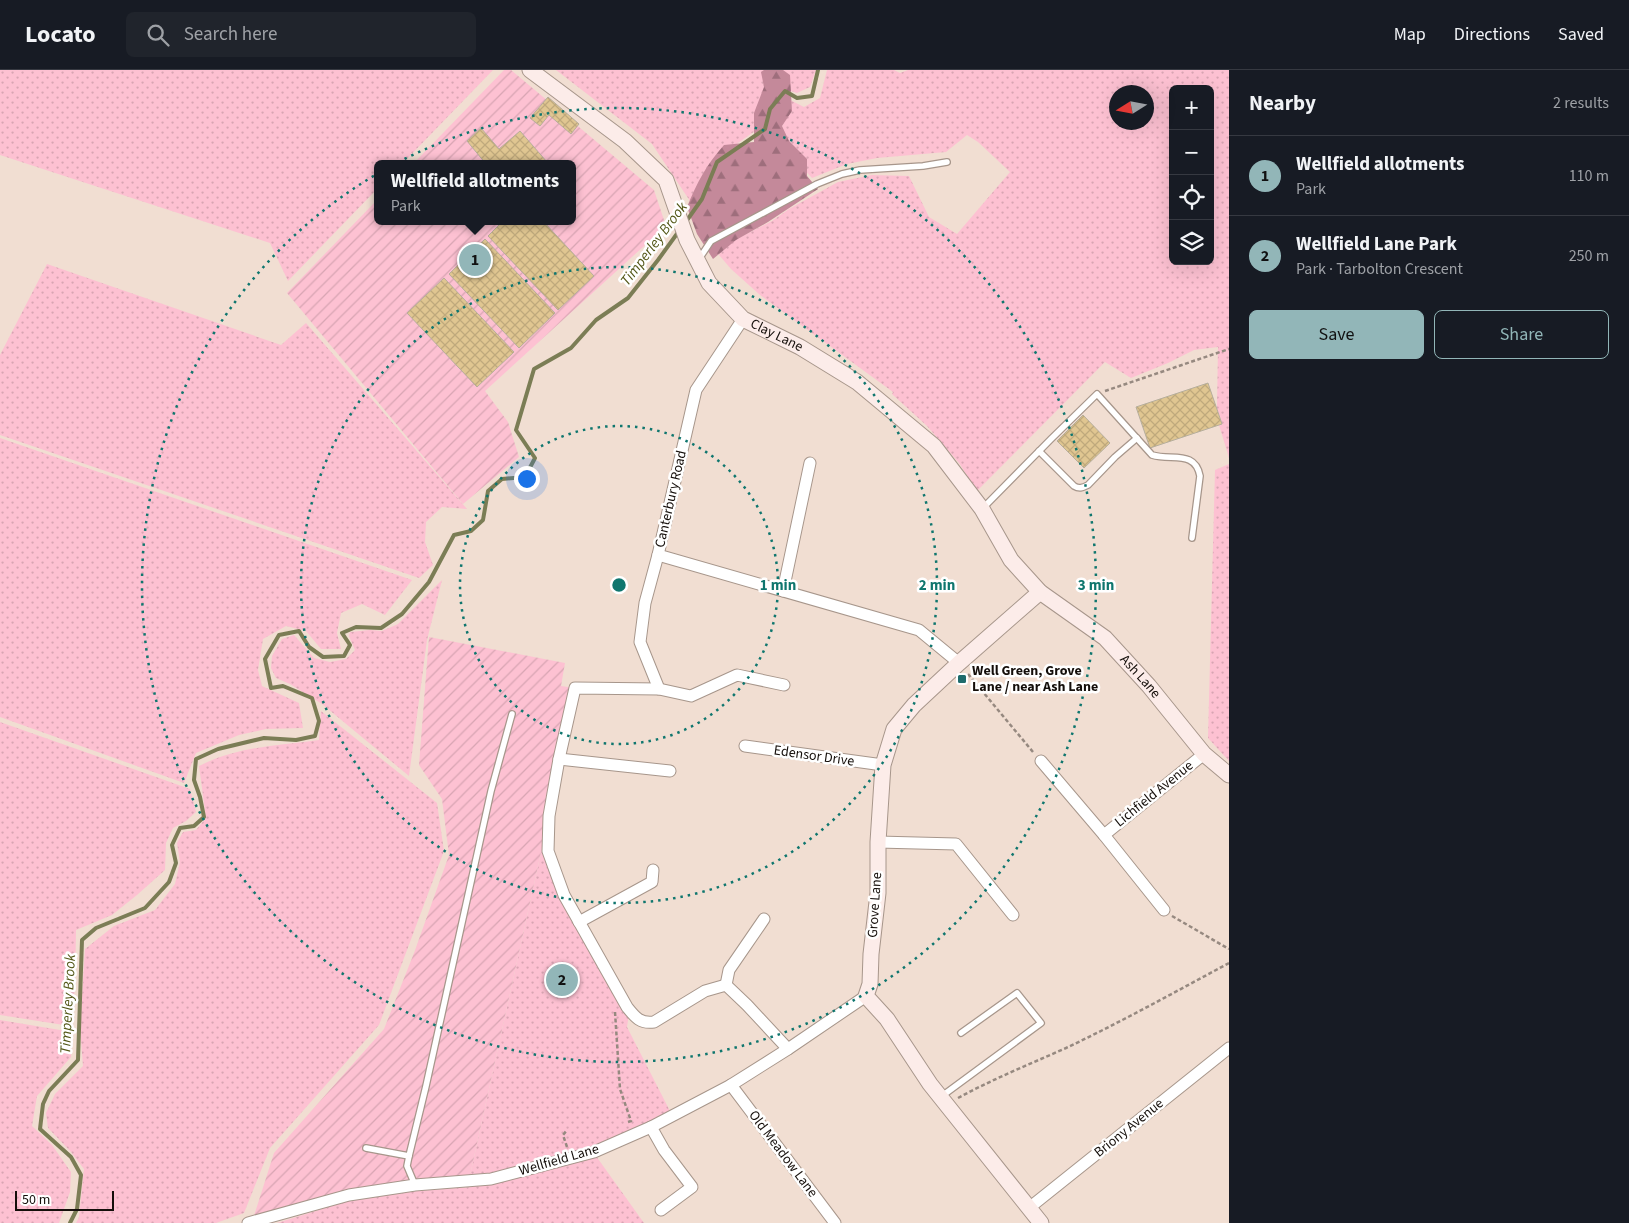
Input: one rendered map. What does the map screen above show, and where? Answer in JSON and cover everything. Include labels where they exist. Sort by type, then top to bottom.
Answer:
[{"type":"street","name":"Clay Lane","points":[[530,70],[625,141],[666,180],[687,240],[708,283],[743,319],[800,346],[857,382],[934,446],[982,509],[1011,560],[1040,592]]},
{"type":"street","name":"Canterbury Road","points":[[659,689],[640,642],[645,603],[696,390],[743,319]]},
{"type":"street","points":[[783,591],[810,463]]},
{"type":"street","points":[[658,555],[919,630],[959,662]]},
{"type":"street","name":"Grove Lane","points":[[866,996],[870,984],[871,954],[878,893],[878,842],[883,765],[894,730],[914,705],[959,662],[1040,592]]},
{"type":"street","name":"Ash Lane","points":[[1040,592],[1105,638],[1149,686],[1204,754],[1229,775]]},
{"type":"street","points":[[726,985],[705,991],[654,1022],[646,1023],[636,1018],[564,896],[548,851],[549,816],[559,759],[575,688],[659,689],[691,696],[737,675],[784,685]]},
{"type":"street","name":"Edensor Drive","points":[[745,746],[883,765]]},
{"type":"street","name":"Lichfield Avenue","points":[[1104,835],[1204,754]]},
{"type":"street","points":[[559,759],[670,771]]},
{"type":"street","name":"Lichfield Avenue","points":[[1041,761],[1164,910]]},
{"type":"street","points":[[878,842],[956,844],[1013,915]]},
{"type":"street","points":[[579,922],[652,882],[652,870]]},
{"type":"street","points":[[726,985],[729,970],[764,919]]},
{"type":"street","points":[[726,985],[747,1004],[788,1049]]},
{"type":"street","points":[[866,996],[887,1019],[943,1101],[1041,1223]]},
{"type":"street","name":"Wellfield Lane","points":[[248,1223],[348,1195],[415,1185],[491,1178],[594,1152],[650,1127],[731,1085],[866,996]]},
{"type":"street","name":"Briony Avenue","points":[[1029,1208],[1229,1048]]},
{"type":"street","name":"Old Meadow Lane","points":[[731,1085],[835,1223]]},
{"type":"street","points":[[650,1127],[664,1150],[692,1187],[661,1210]]},
{"type":"lane","points":[[698,261],[711,241],[817,184],[842,174],[860,170],[924,166],[947,162]]},
{"type":"lane","points":[[982,509],[1097,394],[1152,455],[1192,460],[1198,466],[1200,476],[1192,538]]},
{"type":"lane","points":[[1038,451],[1074,486],[1083,488],[1137,438]]},
{"type":"lane","points":[[415,1185],[408,1166],[409,1156],[491,792],[512,714]]},
{"type":"lane","points":[[943,1101],[1041,1023],[1017,993],[961,1032]]},
{"type":"lane","points":[[366,1148],[409,1156]]},
{"type":"path","points":[[1097,394],[1229,349]]},
{"type":"path","points":[[959,662],[1041,761]]},
{"type":"path","points":[[1164,910],[1229,950]]},
{"type":"path","points":[[943,1101],[1076,1043],[1229,963]]},
{"type":"path","points":[[623,1124],[631,1121],[620,1090],[616,1011],[628,1007]]},
{"type":"path","points":[[567,1130],[563,1135],[567,1148],[575,1146]]},
{"type":"shaded area","points":[[0,70],[493,70],[406,160],[374,160],[374,192],[288,281],[270,243],[0,155]]},
{"type":"shaded area","points":[[504,70],[511,70],[654,190],[666,226],[485,391],[508,422],[519,457],[463,504],[287,293],[374,203],[374,225],[576,225],[576,160],[417,160]]},
{"type":"shaded area","points":[[556,70],[816,70],[810,87],[797,93],[781,88],[762,126],[711,162],[692,204],[652,144]]},
{"type":"shaded area","points":[[827,70],[894,70],[900,73],[908,70],[1229,70],[1229,458],[1219,425],[1222,424],[1217,408],[1218,347],[1194,350],[1131,378],[1105,362],[977,491],[959,463],[927,426],[892,394],[893,392],[760,295],[731,269],[719,255],[723,246],[772,221],[789,209],[838,182],[872,175],[909,176],[929,217],[957,234],[1010,172],[978,142],[967,135],[946,152],[877,158],[847,164],[812,178],[781,145],[784,97],[804,107],[820,98]]},
{"type":"shaded area","points":[[47,264],[281,345],[306,323],[467,509],[442,507],[426,522],[425,542],[433,565],[419,578],[0,435],[0,355]]},
{"type":"shaded area","points":[[0,438],[412,580],[385,615],[362,604],[341,613],[337,633],[341,649],[321,649],[306,631],[286,626],[263,639],[258,670],[262,686],[299,703],[303,728],[266,729],[239,735],[196,753],[184,783],[0,717]]},
{"type":"shaded area","points":[[1229,464],[1229,761],[1208,738],[1215,470]]},
{"type":"shaded area","points":[[442,580],[427,640],[409,776],[322,704],[290,684],[276,678],[271,668],[272,656],[282,639],[294,635],[314,658],[330,662],[346,659],[355,650],[349,636],[350,632],[382,631],[398,624]]},
{"type":"shaded area","points":[[429,637],[565,663],[561,686],[575,688],[549,816],[469,1180],[415,1185],[252,1222],[274,1153],[384,1029],[414,953],[449,855],[442,799],[419,765]]},
{"type":"shaded area","points":[[321,711],[437,803],[444,851],[379,1025],[270,1148],[244,1213],[216,1223],[76,1223],[79,1217],[84,1169],[48,1128],[46,1113],[55,1094],[83,1066],[80,1028],[85,949],[114,926],[155,910],[175,884],[180,862],[177,843],[183,832],[196,830],[206,818],[199,766],[229,754],[319,740]]},
{"type":"shaded area","points":[[0,722],[190,789],[196,812],[186,821],[173,828],[166,843],[165,870],[112,915],[76,930],[75,988],[70,1026],[0,1015]]},
{"type":"shaded area","points":[[549,816],[548,851],[629,1014],[627,1027],[672,1115],[594,1152],[469,1180]]},
{"type":"shaded area","points":[[0,1020],[72,1032],[71,1057],[37,1096],[32,1126],[52,1145],[71,1172],[70,1192],[59,1223],[0,1223]]},
{"type":"shaded area","points":[[596,1156],[644,1223],[277,1223],[348,1201],[417,1191],[471,1187]]},
{"type":"green space","points":[[764,70],[783,70],[790,75],[792,111],[782,126],[789,141],[807,159],[807,176],[818,189],[768,222],[736,240],[713,259],[697,234],[687,207],[702,175],[724,145],[754,142],[754,113],[764,87],[761,72]]},
{"type":"building","points":[[548,97],[579,124],[571,134],[549,115],[540,126],[530,118]]},
{"type":"building","points":[[481,128],[499,149],[520,131],[545,160],[483,160],[467,141]]},
{"type":"building","points":[[499,225],[547,225],[594,276],[558,310],[488,236]]},
{"type":"building","points":[[485,239],[555,313],[519,348],[449,274]]},
{"type":"building","points":[[444,278],[514,352],[477,387],[407,313]]},
{"type":"building","points":[[1208,383],[1222,424],[1150,448],[1136,407]]},
{"type":"building","points":[[1083,415],[1110,443],[1084,468],[1057,441]]},
{"type":"waterway","name":"Timperley Brook","points":[[685,223],[702,199],[717,162],[765,129],[770,109],[785,91],[797,98],[812,96],[818,70]]},
{"type":"waterway","name":"Timperley Brook","points":[[70,1223],[77,1209],[81,1175],[71,1157],[40,1129],[43,1104],[49,1091],[78,1060],[82,940],[96,928],[145,908],[169,882],[176,863],[172,845],[180,828],[194,826],[204,817],[194,780],[196,759],[218,749],[264,738],[296,740],[315,736],[319,721],[312,698],[283,686],[271,688],[265,659],[279,635],[299,631],[309,647],[323,657],[344,656],[350,645],[342,633],[356,627],[381,628],[402,614],[429,582],[454,535],[471,531],[483,520],[488,491],[502,479],[525,477],[535,458],[516,430],[534,369],[571,348],[596,320],[628,298],[679,231]]},
{"type":"place","name":"Wellfield allotments","points":[[475,260]]},
{"type":"place","name":"Well Green, Grove Lane / near Ash Lane","points":[[962,679]]},
{"type":"place","name":"Wellfield Lane Park","points":[[562,980]]}]
